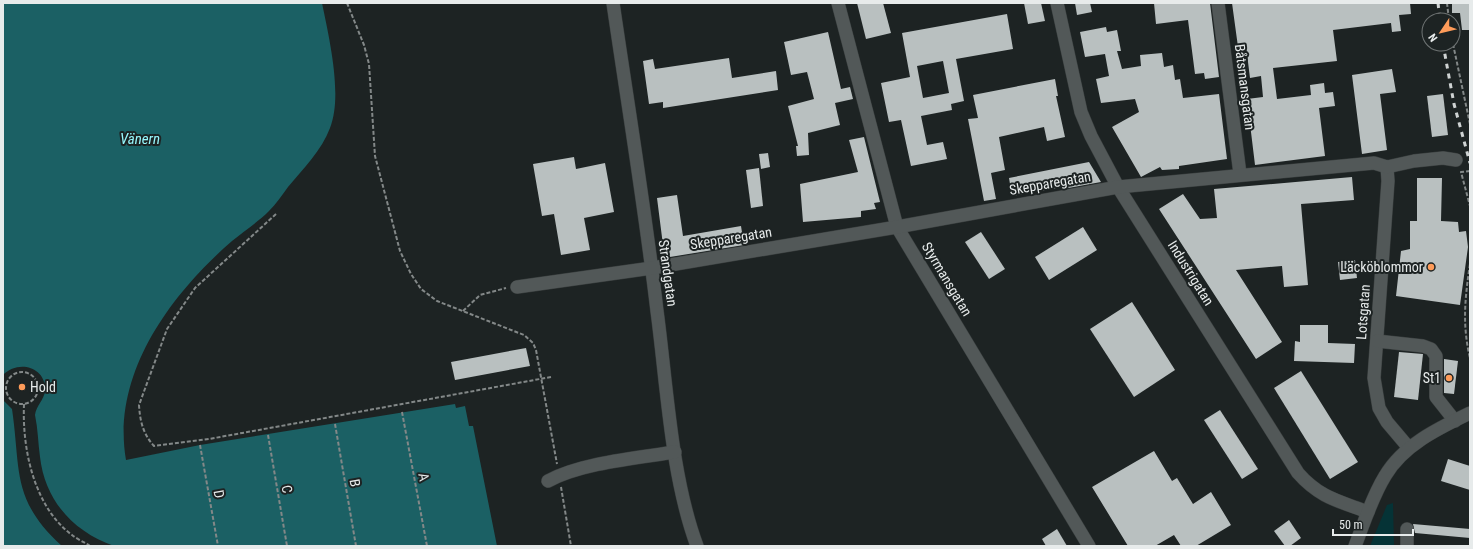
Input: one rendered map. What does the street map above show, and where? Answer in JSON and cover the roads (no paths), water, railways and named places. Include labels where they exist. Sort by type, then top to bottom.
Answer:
[{"type":"street","name":"Strandgatan","points":[[613,3],[652,268],[675,452],[688,523],[697,546]]},
{"type":"street","name":"Styrmansgatan","points":[[838,3],[897,227],[1089,546]]},
{"type":"street","name":"Industrigatan","points":[[1057,3],[1082,112],[1091,136],[1118,187],[1298,473],[1310,486],[1322,495],[1368,512]]},
{"type":"street","name":"Båtsmansgatan","points":[[1218,3],[1240,174]]},
{"type":"street","name":"Skepparegatan","points":[[518,287],[652,268],[897,227],[1118,187],[1240,174],[1374,163],[1387,167],[1414,161],[1443,158],[1456,160]]},
{"type":"street","name":"Lotsgatan","points":[[1387,167],[1388,181],[1374,378],[1379,408],[1387,422],[1409,448]]},
{"type":"street","points":[[1377,341],[1423,346],[1431,349],[1436,356],[1436,397],[1454,421]]},
{"type":"street","points":[[1355,546],[1368,512],[1385,475],[1409,448],[1470,413]]},
{"type":"street","points":[[554,478],[610,463],[675,452]]},
{"type":"street","points":[[1407,529],[1407,546]]},
{"type":"water","name":"Vänern","points":[[3,3],[322,3],[334,66],[335,83],[334,115],[327,136],[317,152],[265,215],[232,241],[209,262],[188,285],[150,338],[137,367],[128,397],[124,428],[126,460],[200,445],[455,404],[456,408],[465,406],[469,426],[473,426],[497,546],[114,546],[86,532],[64,513],[48,488],[40,457],[35,415],[45,391],[41,376],[37,371],[23,367],[16,367],[3,375]]},
{"type":"water","points":[[3,400],[12,409],[18,467],[26,499],[34,514],[62,546],[3,546]]},
{"type":"railway","points":[[1438,3],[1439,12]]},
{"type":"railway","points":[[1444,52],[1454,104],[1470,163]]},
{"type":"place","name":"Läcköblommor","points":[[1431,267]]},
{"type":"place","name":"St1","points":[[1449,378]]},
{"type":"place","name":"Hold","points":[[22,387]]}]
